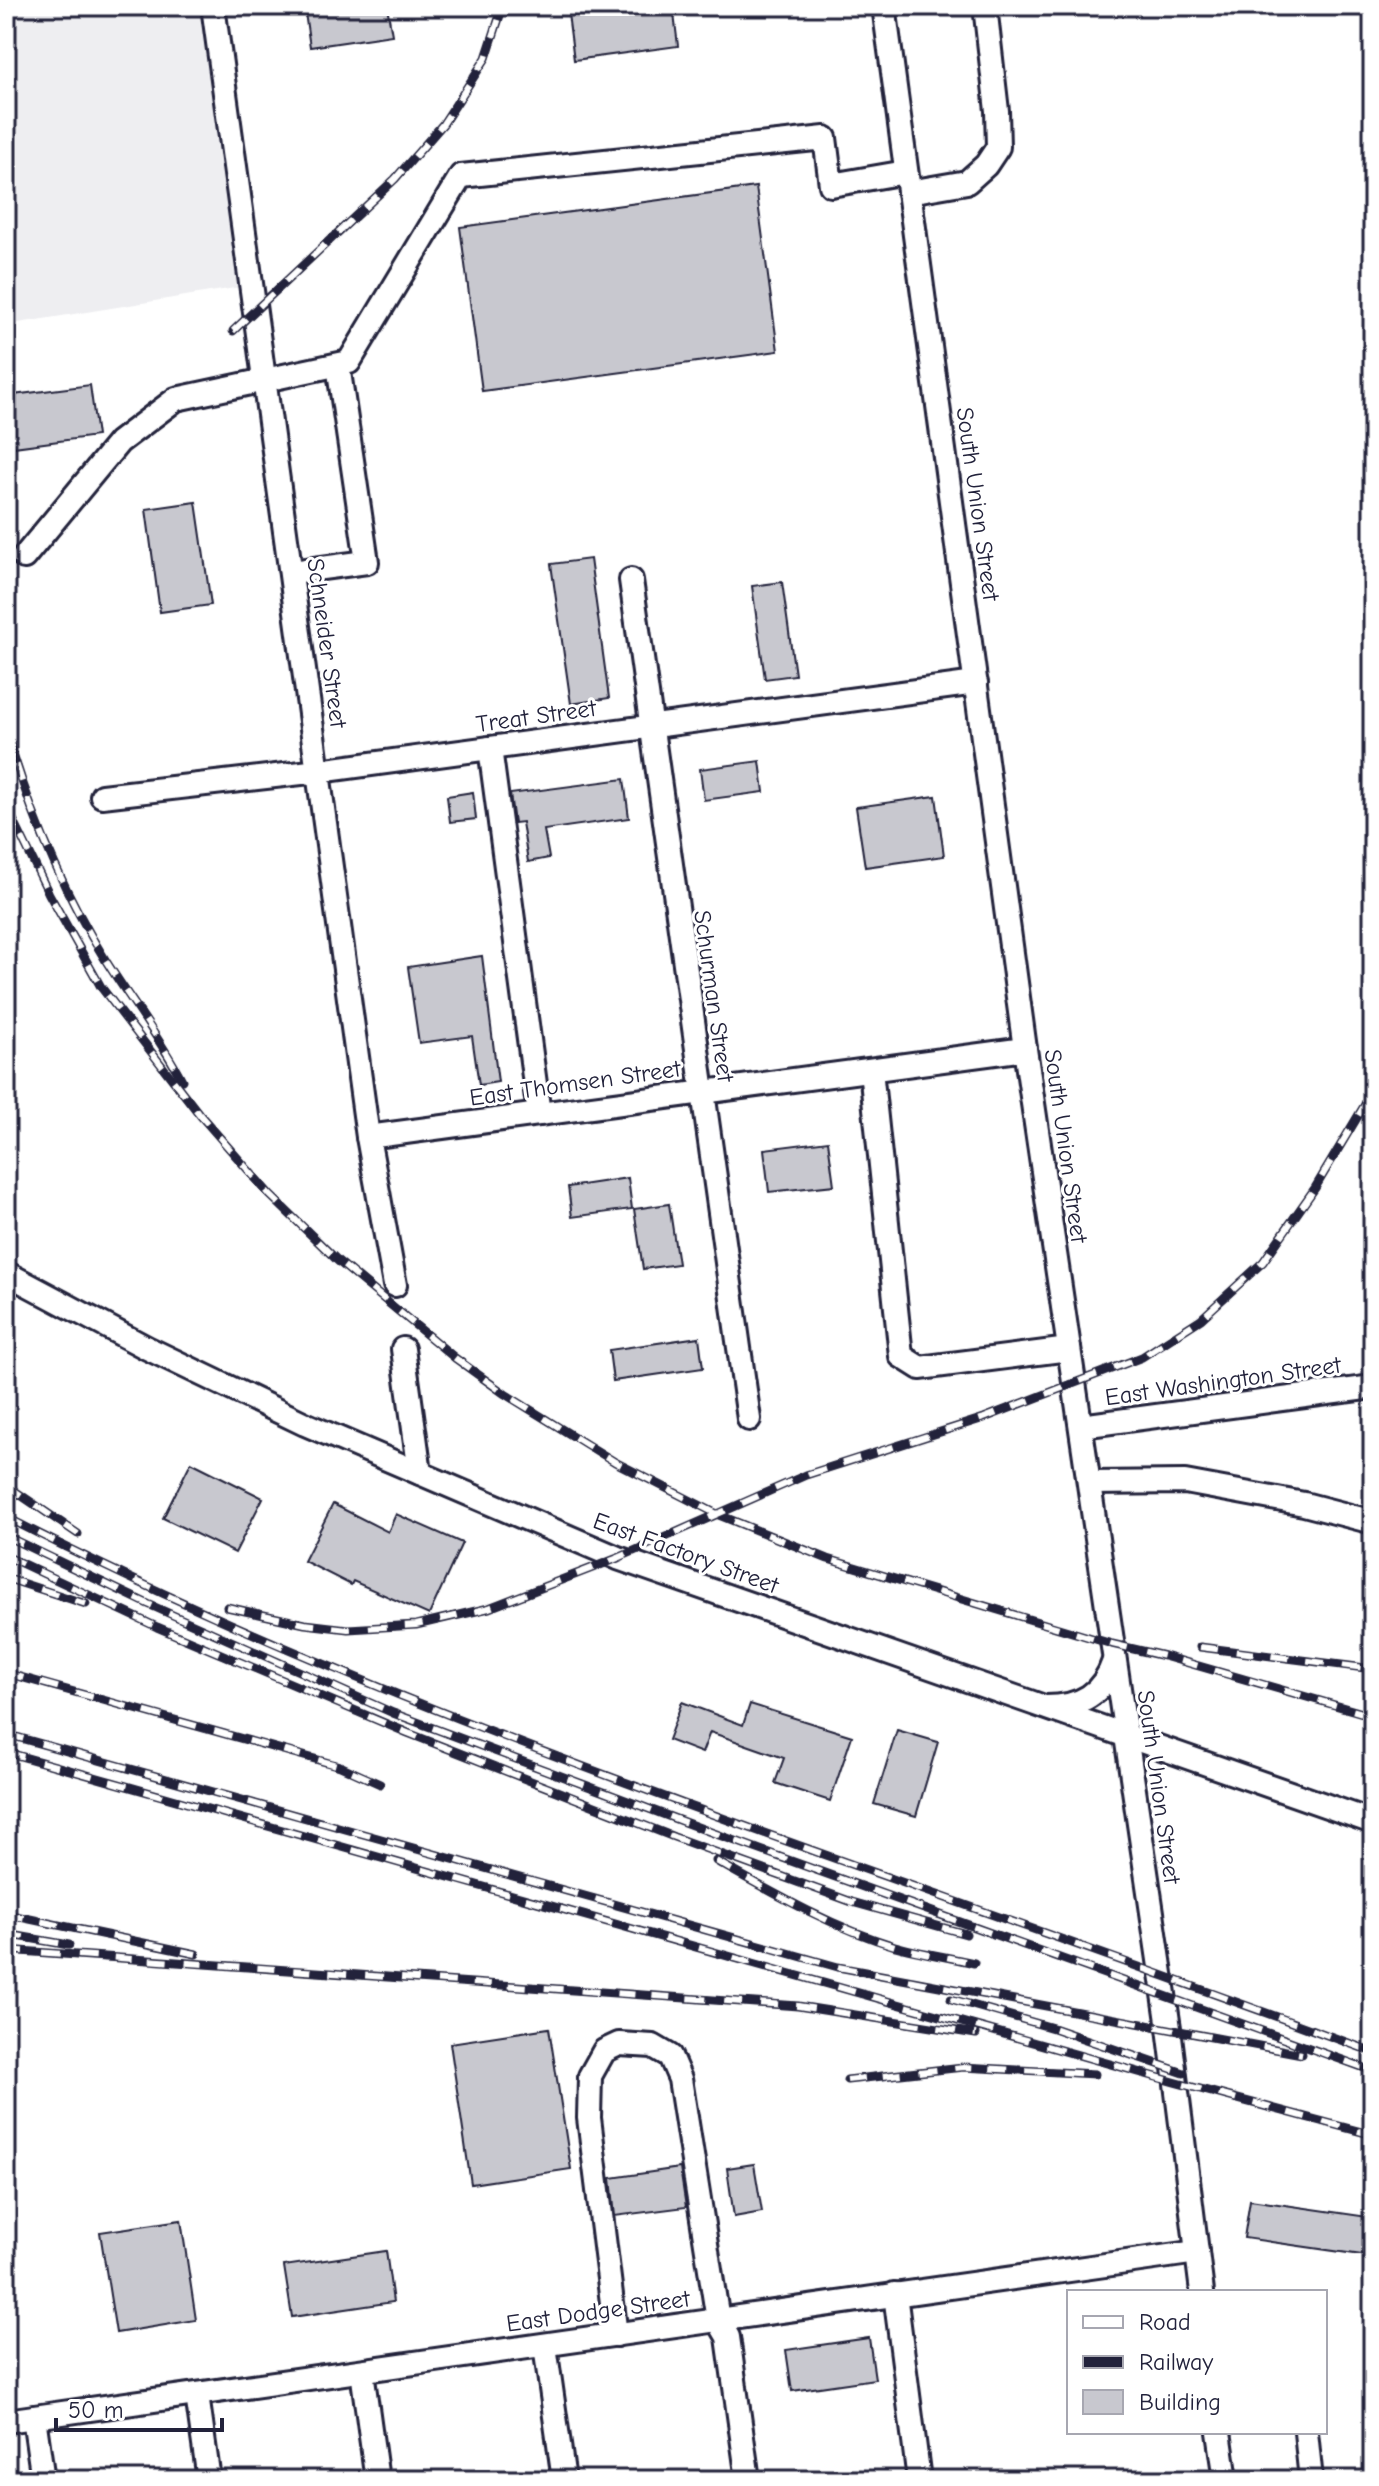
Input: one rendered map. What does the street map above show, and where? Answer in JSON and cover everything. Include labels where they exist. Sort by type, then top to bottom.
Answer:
[{"type":"street","name":"Schneider Street","points":[[213,6],[368,1137],[395,1285]]},
{"type":"street","name":"South Union Street","points":[[884,6],[1025,1049],[1169,2028],[1202,2290]]},
{"type":"street","points":[[24,557],[119,442],[176,399],[349,362],[461,176],[825,138],[831,185],[967,182],[986,165],[998,147],[985,6]]},
{"type":"street","points":[[292,572],[367,562],[338,365]]},
{"type":"street","name":"Schurman Street","points":[[631,580],[749,1419]]},
{"type":"street","name":"Treat Street","points":[[102,796],[319,771],[976,683]]},
{"type":"street","points":[[490,748],[539,1114]]},
{"type":"street","name":"East Thomsen Street","points":[[368,1137],[1025,1049]]},
{"type":"street","points":[[871,1070],[901,1356],[920,1368],[1069,1349]]},
{"type":"street","name":"East Factory Street","points":[[6,1273],[161,1355],[305,1424],[618,1558],[1373,1822]]},
{"type":"street","points":[[403,1349],[420,1473]]},
{"type":"street","name":"East Washington Street","points":[[1081,1426],[1373,1387]]},
{"type":"street","points":[[1090,1483],[1162,1481],[1199,1484],[1304,1504],[1373,1522]]},
{"type":"street","points":[[1040,1707],[1066,1706],[1091,1697],[1106,1680],[1114,1660]]},
{"type":"street","points":[[616,2335],[589,2118],[590,2076],[604,2051],[619,2044],[653,2046],[670,2056],[680,2079],[718,2320],[728,2337],[748,2480]]},
{"type":"street","name":"East Dodge Street","points":[[6,2421],[1197,2252]]},
{"type":"street","points":[[895,2294],[919,2480]]},
{"type":"street","points":[[545,2346],[564,2480]]},
{"type":"street","points":[[362,2371],[377,2480]]},
{"type":"street","points":[[197,2395],[209,2480]]},
{"type":"street","points":[[34,2417],[43,2480]]},
{"type":"street","points":[[1219,2434],[1226,2480]]},
{"type":"street","points":[[1306,2434],[1311,2480]]},
{"type":"shaded area","points":[[6,6],[200,6],[241,287],[6,325]]},
{"type":"building","points":[[304,6],[387,6],[392,35],[310,47]]},
{"type":"building","points":[[567,6],[673,6],[678,46],[574,60]]},
{"type":"building","points":[[756,187],[778,351],[482,391],[460,227]]},
{"type":"building","points":[[90,385],[97,436],[6,448],[6,396]]},
{"type":"building","points":[[196,502],[211,605],[160,612],[146,509]]},
{"type":"building","points":[[590,559],[609,698],[571,704],[551,564]]},
{"type":"building","points":[[782,582],[795,675],[765,679],[752,586]]},
{"type":"building","points":[[760,761],[764,792],[704,800],[700,769]]},
{"type":"building","points":[[624,779],[629,818],[544,830],[549,858],[528,862],[522,822],[514,823],[510,794]]},
{"type":"building","points":[[473,792],[476,819],[450,822],[447,796]]},
{"type":"building","points":[[936,796],[944,856],[865,867],[856,807]]},
{"type":"building","points":[[482,956],[498,1082],[479,1085],[472,1036],[419,1043],[408,967]]},
{"type":"building","points":[[828,1141],[834,1185],[769,1192],[764,1149]]},
{"type":"building","points":[[628,1178],[632,1209],[572,1217],[568,1187]]},
{"type":"building","points":[[669,1204],[678,1264],[643,1269],[634,1209]]},
{"type":"building","points":[[699,1337],[703,1368],[613,1381],[609,1350]]},
{"type":"building","points":[[191,1462],[263,1498],[235,1553],[163,1518]]},
{"type":"building","points":[[333,1504],[388,1532],[396,1514],[462,1543],[429,1615],[353,1581],[351,1585],[304,1561]]},
{"type":"building","points":[[682,1702],[743,1725],[750,1704],[852,1736],[830,1801],[775,1783],[784,1758],[710,1732],[702,1753],[668,1740]]},
{"type":"building","points":[[897,1730],[938,1742],[916,1816],[874,1804]]},
{"type":"building","points":[[549,2028],[571,2169],[471,2184],[450,2043]]},
{"type":"building","points":[[754,2164],[762,2212],[734,2217],[727,2168]]},
{"type":"building","points":[[680,2168],[686,2207],[615,2216],[611,2178]]},
{"type":"building","points":[[1250,2200],[1368,2217],[1362,2255],[1244,2238]]},
{"type":"building","points":[[181,2220],[196,2320],[116,2333],[100,2232]]},
{"type":"building","points":[[386,2251],[393,2302],[292,2317],[284,2266]]},
{"type":"building","points":[[869,2338],[875,2379],[792,2391],[786,2350]]},
{"type":"railway","points":[[233,331],[395,179],[443,124],[486,58],[503,6]]},
{"type":"railway","points":[[6,730],[36,820],[75,906],[106,961],[182,1080]]},
{"type":"railway","points":[[6,805],[49,894],[101,987],[200,1115],[270,1195],[338,1261],[455,1358],[505,1394],[615,1462],[719,1515],[828,1559],[1112,1644],[1373,1716]]},
{"type":"railway","points":[[227,1607],[305,1624],[348,1629],[416,1625],[489,1608],[618,1558],[806,1475],[984,1418],[1142,1357],[1201,1319],[1263,1262],[1315,1188],[1373,1091]]},
{"type":"railway","points":[[6,1485],[78,1534]]},
{"type":"railway","points":[[6,1517],[201,1611],[499,1735],[1373,2052]]},
{"type":"railway","points":[[6,1536],[148,1604],[393,1713],[708,1831],[1373,2071]]},
{"type":"railway","points":[[6,1556],[157,1627],[408,1733],[674,1837],[852,1902],[966,1934]]},
{"type":"railway","points":[[6,1578],[86,1604]]},
{"type":"railway","points":[[1200,1647],[1373,1669]]},
{"type":"railway","points":[[6,1673],[340,1766],[380,1784]]},
{"type":"railway","points":[[6,1734],[838,1967],[1302,2054]]},
{"type":"railway","points":[[6,1752],[1174,2082],[1373,2135]]},
{"type":"railway","points":[[716,1861],[848,1929],[895,1946],[974,1963]]},
{"type":"railway","points":[[6,1914],[196,1954]]},
{"type":"railway","points":[[6,1934],[69,1945]]},
{"type":"railway","points":[[6,1950],[798,2006],[976,2034]]},
{"type":"railway","points":[[951,1999],[1053,2028],[1184,2073]]},
{"type":"railway","points":[[847,2080],[963,2067],[1095,2074]]}]
